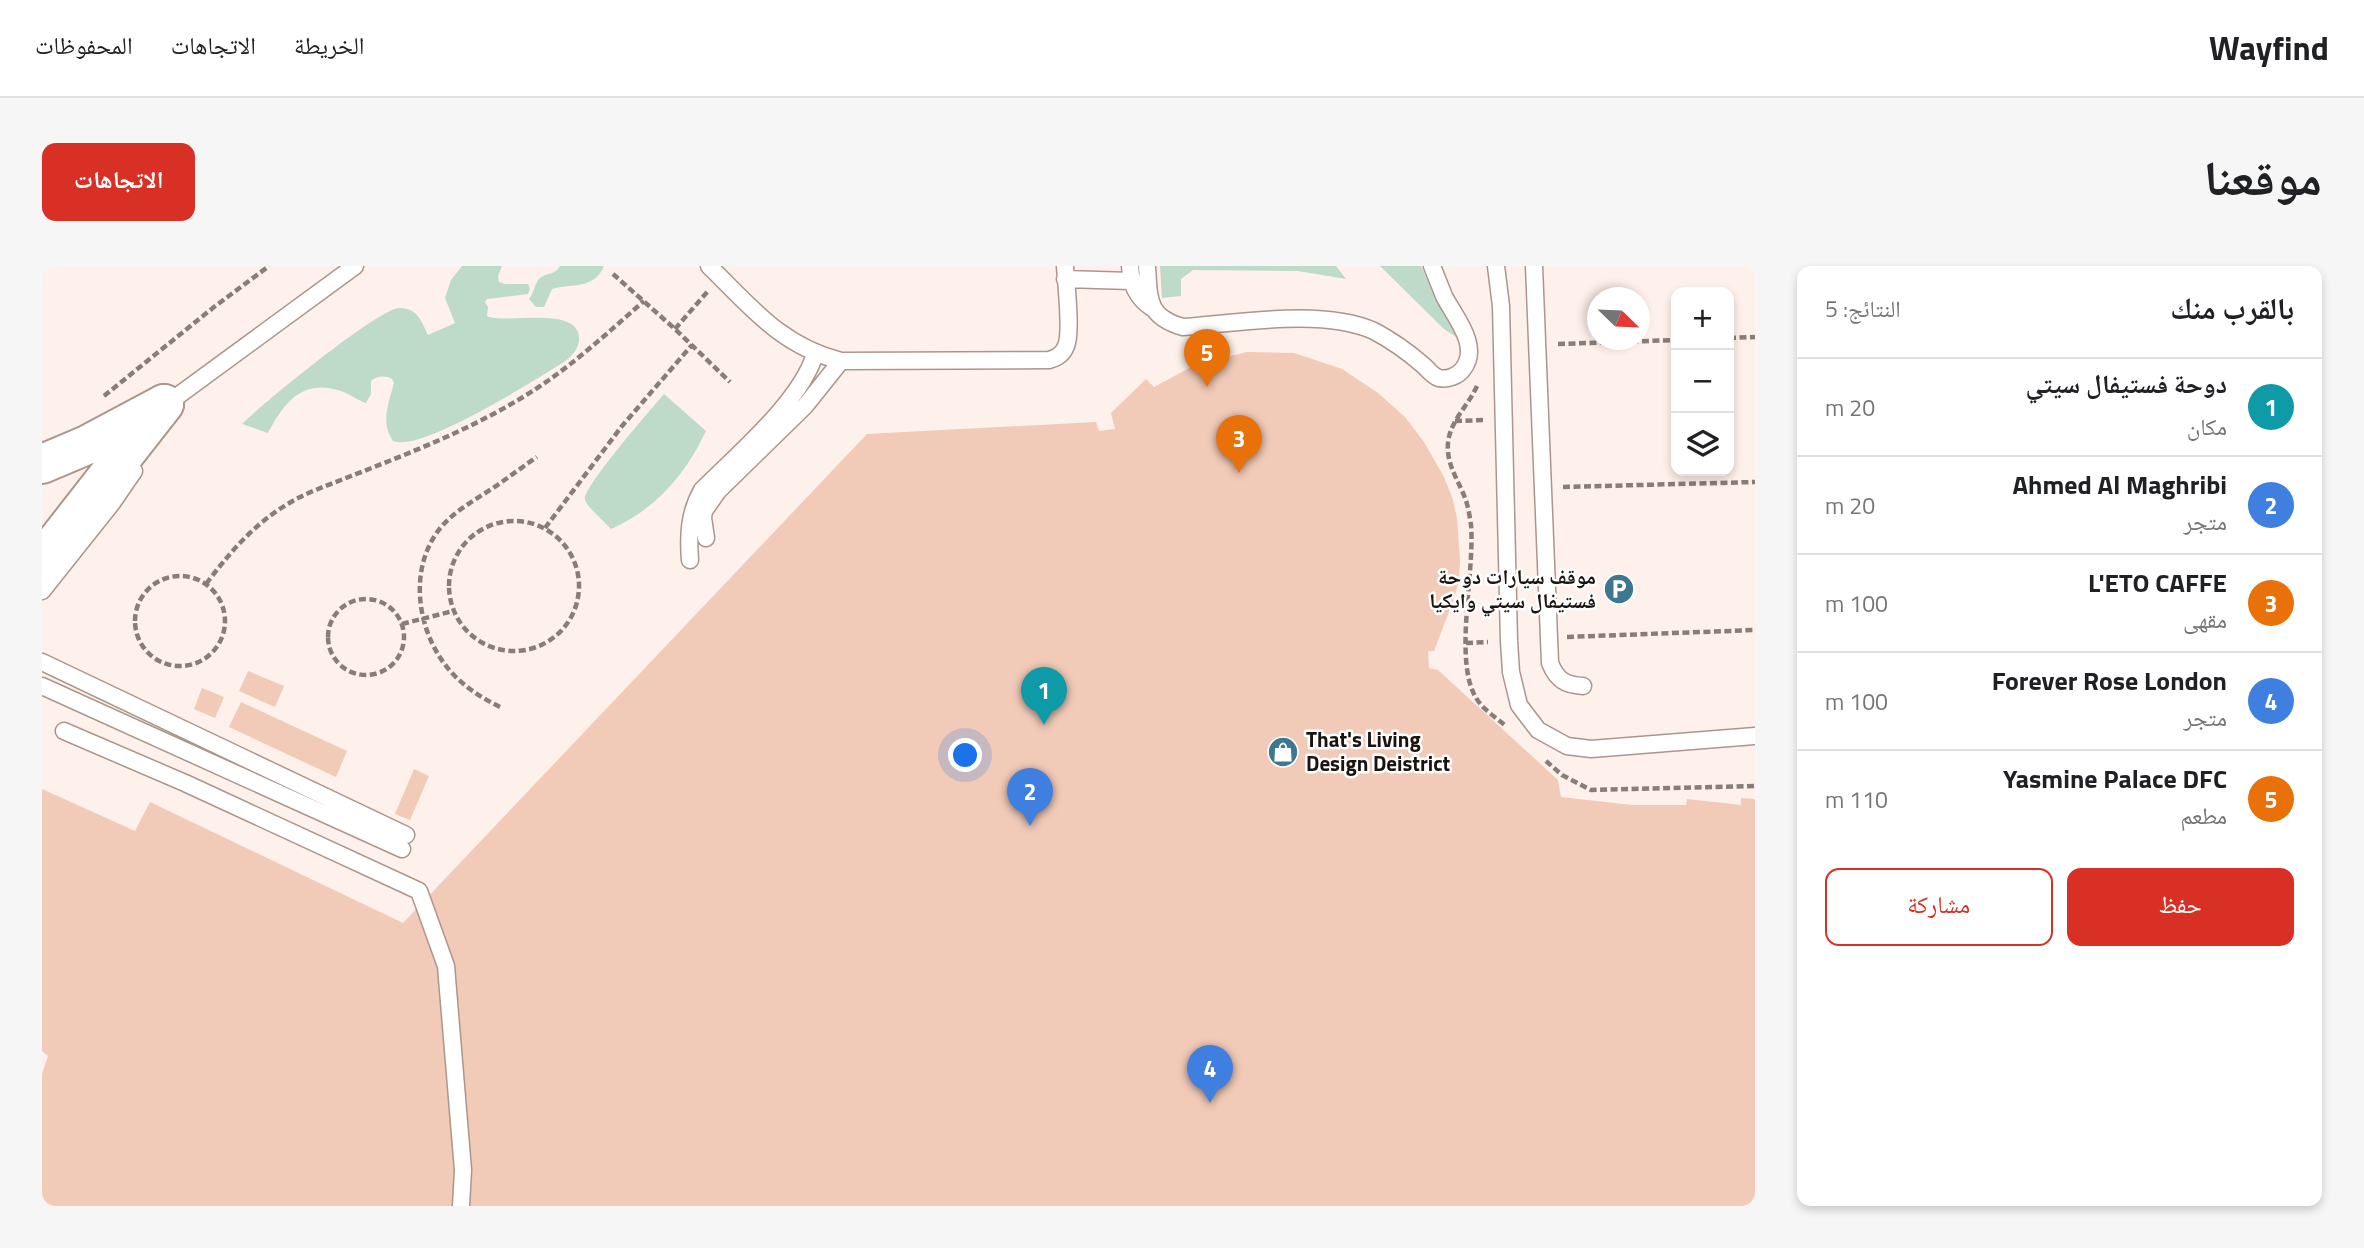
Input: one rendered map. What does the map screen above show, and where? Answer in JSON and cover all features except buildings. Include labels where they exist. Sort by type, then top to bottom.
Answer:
[{"type":"main road","points":[[42,464],[87,445],[164,404]]},
{"type":"main road","points":[[42,560],[164,404]]},
{"type":"lane","points":[[42,591],[129,480],[154,433],[164,404],[355,266]]},
{"type":"lane","points":[[1147,266],[1153,309]]},
{"type":"lane","points":[[714,272],[776,331],[815,354],[841,361],[1056,358],[1068,341],[1065,273],[1131,274],[1139,297],[1159,318],[1183,327],[1300,318],[1354,324],[1374,331],[1392,342],[1435,376],[1448,378],[1464,369],[1468,347],[1465,333],[1432,266]]},
{"type":"lane","points":[[1496,266],[1501,306],[1509,641],[1511,672],[1519,705],[1538,730],[1567,746],[1601,748],[1755,736]]},
{"type":"lane","points":[[1534,266],[1547,638],[1554,674],[1562,682],[1583,686]]},
{"type":"lane","points":[[690,560],[691,514],[702,490],[792,397],[807,375],[815,354]]},
{"type":"lane","points":[[706,538],[703,518],[718,491],[805,406],[841,361]]},
{"type":"lane","points":[[42,662],[404,842],[42,685]]},
{"type":"lane","points":[[64,731],[185,783],[419,891],[446,966],[463,1170],[461,1206]]},
{"type":"path","points":[[98,401],[269,266]]},
{"type":"path","points":[[675,329],[714,272]]},
{"type":"path","points":[[613,274],[730,382]]},
{"type":"path","points":[[206,584],[240,541],[273,512],[313,491],[457,432],[508,405],[548,381],[644,301]]},
{"type":"path","points":[[1734,338],[1755,337]]},
{"type":"path","points":[[1535,345],[1671,340]]},
{"type":"path","points":[[545,528],[622,426],[692,345]]},
{"type":"path","points":[[500,708],[473,693],[451,672],[434,647],[423,618],[419,594],[420,570],[428,547],[441,527],[458,510],[537,457]]},
{"type":"path","points":[[1542,488],[1755,482]]},
{"type":"path","points":[[523,521],[545,528],[563,542],[575,562],[579,584],[576,607],[565,627],[548,642],[527,651],[505,652],[483,645],[465,630],[453,611],[448,589],[452,566],[462,546],[479,531],[500,522],[523,521]]},
{"type":"path","points":[[170,577],[195,578],[206,584],[216,593],[222,604],[225,630],[220,642],[202,661],[190,666],[177,667],[153,659],[144,650],[135,626],[135,613],[147,590],[170,577]]},
{"type":"path","points":[[376,600],[396,613],[402,624],[403,647],[398,658],[380,673],[356,674],[337,661],[331,651],[330,627],[343,608],[353,602],[376,600]]},
{"type":"path","points":[[402,624],[453,611]]},
{"type":"path","points":[[1547,638],[1755,630]]},
{"type":"path","points":[[1466,643],[1509,641]]},
{"type":"green space","points":[[462,266],[502,266],[499,282],[528,284],[528,294],[487,299],[487,316],[556,319],[568,322],[576,329],[579,340],[574,352],[564,362],[505,398],[452,426],[407,442],[393,441],[389,434],[386,419],[394,383],[392,379],[384,377],[371,381],[371,394],[366,403],[341,391],[316,388],[305,390],[288,403],[268,433],[242,424],[320,359],[387,312],[399,308],[410,310],[418,316],[428,335],[455,323],[445,298],[451,280]]},
{"type":"green space","points":[[560,266],[604,266],[600,274],[588,282],[552,289],[544,307],[536,307],[529,299],[537,282]]},
{"type":"green space","points":[[1160,266],[1336,266],[1346,279],[1298,271],[1193,270],[1181,279],[1181,296],[1162,298]]},
{"type":"green space","points":[[1380,266],[1421,266],[1438,304],[1462,334],[1456,337],[1444,329]]},
{"type":"green space","points":[[664,394],[706,431],[689,462],[668,489],[642,511],[611,529],[586,503],[587,493],[605,465]]},
{"type":"place","name":"Yasmine Palace DFC","points":[[1207,387]]},
{"type":"place","name":"L'ETO CAFFE","points":[[1239,473]]},
{"type":"place","name":"موقف سيارات دوحة فستيفال سيتي وايكيا","points":[[1619,589]]},
{"type":"place","name":"دوحة فستيفال سيتي","points":[[1044,725]]},
{"type":"place","name":"That's Living Design Deistrict","points":[[1283,752]]},
{"type":"place","name":"Ahmed Al Maghribi","points":[[1030,826]]},
{"type":"place","name":"Forever Rose London","points":[[1210,1103]]}]
